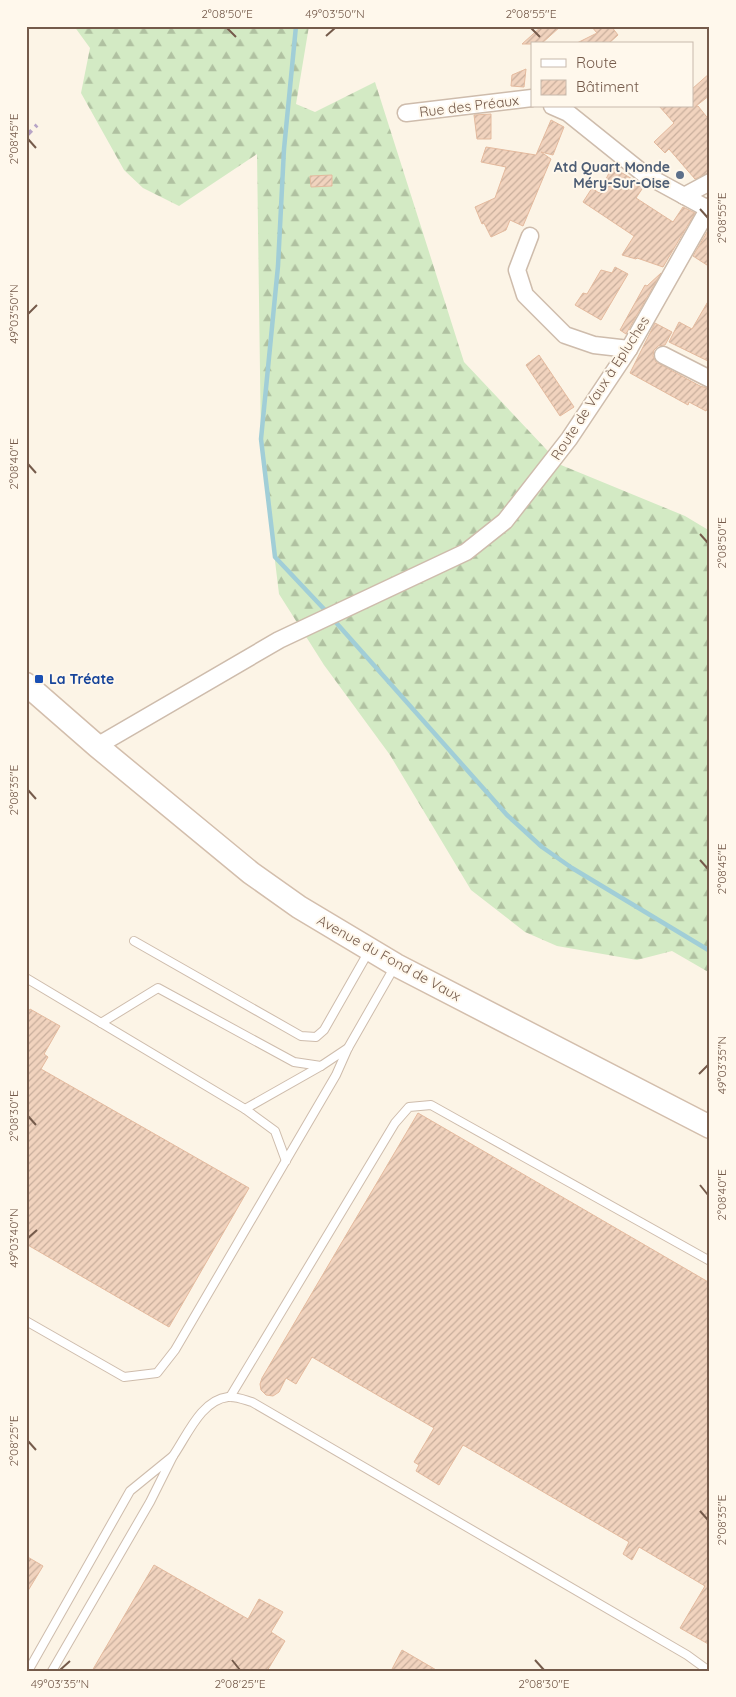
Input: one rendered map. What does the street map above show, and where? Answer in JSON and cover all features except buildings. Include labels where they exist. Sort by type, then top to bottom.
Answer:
[{"type":"street","name":"Rue des Préaux","points":[[406,114],[531,98]]},
{"type":"street","points":[[557,108],[568,113],[644,174],[709,208]]},
{"type":"street","points":[[684,196],[710,182]]},
{"type":"street","name":"Route de Vaux à Epluches","points":[[97,746],[279,640],[466,552],[505,521],[569,440],[628,349],[709,208]]},
{"type":"street","points":[[530,236],[517,270],[525,295],[565,335],[594,345],[628,349]]},
{"type":"street","points":[[663,355],[710,380]]},
{"type":"street","name":"Avenue du Fond de Vaux","points":[[26,684],[97,746],[251,873],[298,907],[396,965],[710,1128]]},
{"type":"lane","points":[[134,941],[301,1036],[316,1037],[324,1030],[370,949]]},
{"type":"lane","points":[[26,1321],[124,1377],[157,1373],[175,1350],[286,1161],[336,1075],[348,1048],[396,965]]},
{"type":"lane","points":[[26,978],[245,1109],[275,1131],[286,1161]]},
{"type":"lane","points":[[101,1023],[158,988],[294,1062],[321,1066]]},
{"type":"lane","points":[[245,1109],[321,1066],[348,1048]]},
{"type":"lane","points":[[230,1397],[394,1122],[409,1107],[431,1106],[710,1261]]},
{"type":"lane","points":[[52,1671],[150,1502],[173,1456],[200,1415],[214,1400],[230,1397],[252,1402],[688,1655],[709,1671]]},
{"type":"lane","points":[[28,1671],[130,1491],[173,1456]]},
{"type":"green space","points":[[74,26],[309,26],[296,104],[315,112],[375,82],[464,362],[561,465],[685,516],[710,531],[710,973],[672,951],[637,960],[557,946],[525,932],[471,890],[390,755],[324,665],[279,594],[261,445],[257,154],[179,206],[143,188],[124,170],[81,93],[90,48]]},
{"type":"waterway","points":[[296,26],[284,149],[278,266],[261,439],[275,557],[324,609],[507,815],[542,847],[572,868],[710,951]]},
{"type":"railway","points":[[26,136],[37,125]]},
{"type":"place","name":"Atd Quart Monde Méry-Sur-Oise","points":[[680,175]]},
{"type":"place","name":"La Tréate","points":[[39,679]]}]
